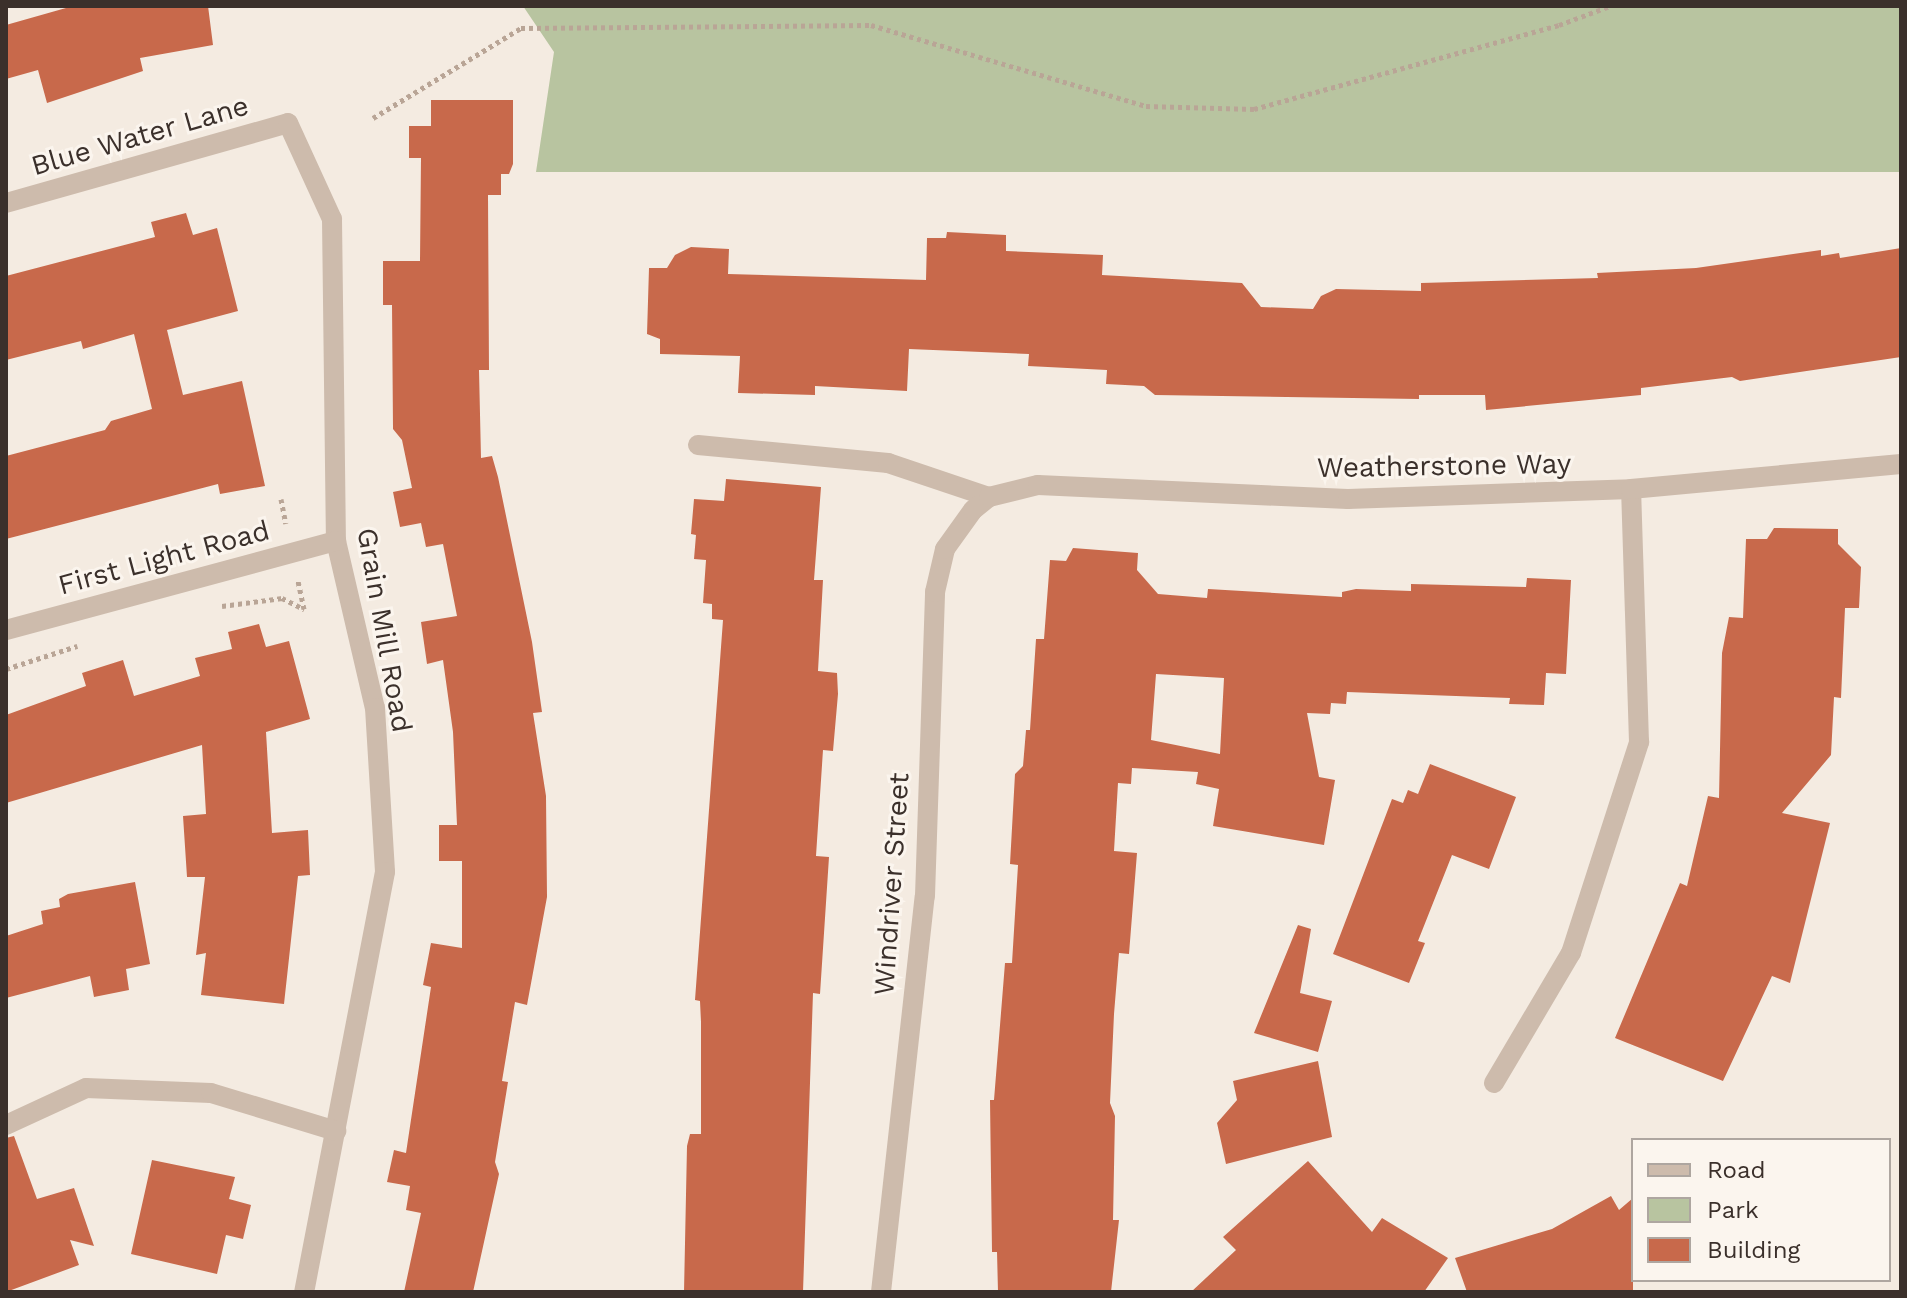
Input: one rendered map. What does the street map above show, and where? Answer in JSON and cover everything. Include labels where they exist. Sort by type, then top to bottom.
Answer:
[{"type":"street","name":"Blue Water Lane","points":[[6,203],[288,123]]},
{"type":"street","name":"Grain Mill Road","points":[[288,123],[332,219],[336,541],[375,708],[385,872],[304,1292]]},
{"type":"street","points":[[698,445],[888,463],[989,497]]},
{"type":"street","name":"Weatherstone Way","points":[[989,497],[1038,485],[1348,499],[1631,489],[1901,464]]},
{"type":"street","points":[[1494,1083],[1571,953],[1639,742],[1631,489]]},
{"type":"street","name":"Windriver Street","points":[[881,1292],[925,896],[935,592],[945,549],[958,527],[989,497]]},
{"type":"street","name":"First Light Road","points":[[6,630],[336,541]]},
{"type":"street","points":[[6,1125],[86,1088],[211,1093],[336,1131]]},
{"type":"path","points":[[373,118],[521,28],[871,25],[1146,106],[1254,109],[1559,25],[1610,6]]},
{"type":"green space","points":[[523,6],[1901,6],[1901,172],[536,172],[554,52]]},
{"type":"building","points":[[73,6],[208,6],[213,45],[140,58],[143,71],[47,103],[38,70],[6,79],[6,25]]},
{"type":"building","points":[[431,100],[513,100],[513,164],[509,174],[501,174],[501,195],[488,195],[489,370],[479,370],[481,458],[492,456],[498,477],[532,642],[542,712],[533,713],[546,796],[547,897],[527,1005],[515,1002],[502,1081],[508,1082],[495,1162],[499,1174],[473,1292],[404,1292],[421,1213],[406,1210],[410,1186],[387,1182],[394,1150],[406,1153],[431,987],[423,985],[431,943],[462,948],[462,861],[439,861],[439,825],[457,825],[453,732],[443,660],[427,664],[421,622],[457,616],[443,544],[426,547],[421,523],[400,527],[393,492],[412,488],[402,440],[393,429],[392,305],[383,305],[383,261],[420,261],[421,158],[409,158],[409,126],[431,126]]},
{"type":"building","points":[[186,213],[193,235],[217,228],[238,311],[167,330],[183,395],[242,381],[265,486],[220,494],[218,484],[6,539],[6,456],[105,430],[111,421],[152,409],[134,334],[83,349],[81,341],[6,360],[6,276],[155,237],[151,222]]},
{"type":"building","points":[[947,232],[1006,235],[1006,251],[1103,255],[1102,275],[1242,283],[1261,307],[1313,309],[1321,296],[1336,289],[1421,291],[1421,283],[1598,278],[1597,273],[1696,268],[1821,250],[1821,256],[1839,253],[1840,258],[1901,248],[1901,357],[1740,381],[1732,377],[1641,388],[1641,395],[1486,410],[1485,395],[1419,395],[1419,399],[1155,395],[1144,386],[1106,384],[1107,370],[1028,366],[1029,354],[909,349],[907,391],[815,386],[815,395],[738,393],[740,356],[660,354],[660,339],[647,334],[649,268],[667,268],[675,255],[691,247],[729,249],[728,274],[926,280],[927,238],[946,238]]},
{"type":"building","points":[[726,479],[821,487],[814,580],[823,580],[818,671],[837,673],[838,694],[833,751],[823,750],[816,856],[829,857],[820,994],[813,993],[803,1292],[684,1292],[687,1146],[690,1134],[701,1134],[701,1022],[700,1001],[695,1000],[723,620],[712,619],[712,604],[703,603],[706,560],[694,559],[696,535],[691,534],[694,499],[724,501]]},
{"type":"building","points":[[1774,528],[1838,529],[1838,544],[1861,567],[1859,608],[1845,608],[1841,698],[1834,697],[1831,755],[1782,813],[1830,823],[1790,983],[1772,976],[1723,1081],[1615,1038],[1680,883],[1687,886],[1708,796],[1719,798],[1722,653],[1729,617],[1743,618],[1746,539],[1767,539]]},
{"type":"building","points":[[1073,548],[1138,553],[1137,570],[1158,594],[1207,598],[1208,589],[1342,597],[1342,592],[1356,589],[1411,591],[1411,584],[1526,587],[1527,578],[1571,580],[1566,674],[1546,673],[1544,705],[1509,704],[1510,698],[1347,692],[1346,704],[1331,703],[1330,714],[1307,713],[1319,777],[1335,780],[1324,845],[1213,826],[1219,789],[1196,784],[1198,772],[1132,768],[1131,784],[1118,783],[1114,851],[1137,853],[1129,954],[1119,953],[1114,1014],[1110,1103],[1115,1116],[1113,1220],[1119,1220],[1111,1292],[998,1292],[997,1252],[992,1252],[990,1100],[994,1100],[1005,963],[1012,963],[1018,865],[1010,864],[1015,774],[1023,766],[1026,730],[1030,730],[1036,639],[1044,639],[1050,560],[1066,561]],"holes":[[[1156,674],[1224,678],[1220,754],[1151,740]]]},
{"type":"building","points":[[259,624],[266,647],[289,641],[310,719],[266,732],[272,833],[308,830],[310,875],[298,876],[284,1004],[201,995],[206,953],[196,955],[205,877],[187,877],[183,816],[206,814],[202,745],[6,803],[6,715],[86,686],[82,673],[123,660],[134,696],[200,676],[195,658],[232,649],[228,632]]},
{"type":"building","points":[[1430,764],[1516,797],[1489,869],[1452,855],[1418,941],[1425,943],[1409,983],[1333,954],[1392,799],[1403,803],[1408,790],[1418,794]]},
{"type":"building","points":[[135,882],[150,964],[126,969],[129,990],[94,997],[90,976],[6,998],[6,936],[43,924],[41,911],[60,907],[59,899],[68,894]]},
{"type":"building","points":[[1298,925],[1311,929],[1300,993],[1332,1001],[1318,1052],[1254,1033]]},
{"type":"building","points":[[1318,1061],[1332,1137],[1226,1164],[1217,1123],[1237,1100],[1233,1081]]},
{"type":"building","points":[[14,1136],[37,1199],[74,1188],[94,1246],[70,1240],[79,1265],[6,1292],[6,1138]]},
{"type":"building","points":[[152,1160],[235,1177],[229,1199],[251,1205],[243,1239],[226,1235],[217,1274],[131,1254]]},
{"type":"building","points":[[1308,1161],[1372,1232],[1382,1218],[1448,1258],[1424,1292],[1191,1292],[1236,1250],[1223,1237]]},
{"type":"building","points":[[1611,1196],[1619,1210],[1631,1200],[1633,1292],[1467,1292],[1455,1258],[1552,1229]]}]
